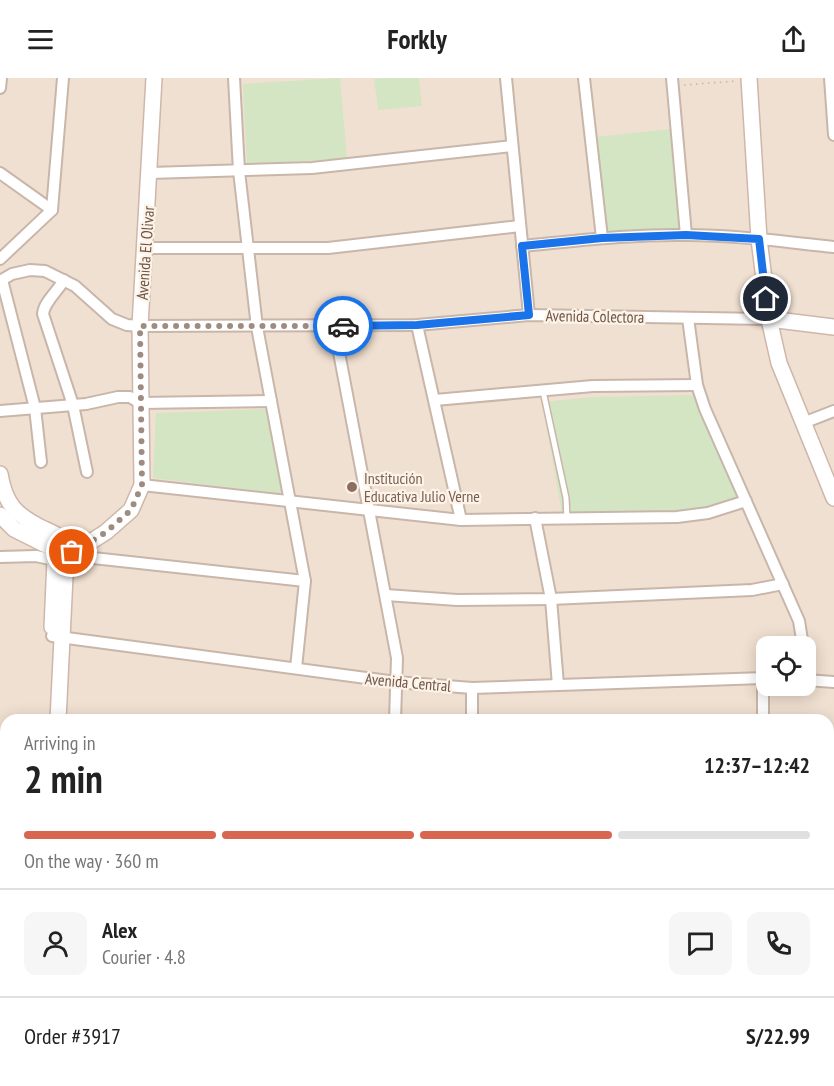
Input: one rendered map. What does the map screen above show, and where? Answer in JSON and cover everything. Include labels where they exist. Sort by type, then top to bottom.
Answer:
[{"type":"street","points":[[0,88],[1,78]]},
{"type":"street","points":[[1,256],[52,210],[63,78]]},
{"type":"street","name":"Avenida El Olivar","points":[[68,551],[106,532],[131,510],[142,485],[140,326],[154,78]]},
{"type":"street","points":[[234,78],[240,171],[257,327],[305,581],[296,668]]},
{"type":"street","points":[[506,78],[529,315]]},
{"type":"street","points":[[584,78],[602,238]]},
{"type":"street","points":[[830,78],[834,135]]},
{"type":"street","points":[[749,79],[759,239],[769,319],[780,363],[832,489]]},
{"type":"street","points":[[672,82],[686,235]]},
{"type":"street","points":[[150,172],[240,171],[353,165],[512,146]]},
{"type":"street","points":[[0,173],[52,210]]},
{"type":"street","points":[[146,248],[328,248],[520,226]]},
{"type":"street","points":[[522,246],[602,238],[686,235],[759,239],[834,247]]},
{"type":"street","name":"Avenida Colectora","points":[[1,280],[12,274],[30,270],[45,271],[75,286],[112,320],[140,326],[417,325],[529,315],[769,319],[834,327]]},
{"type":"street","points":[[1,280],[34,408],[41,462]]},
{"type":"street","points":[[64,280],[57,292],[44,305],[43,314],[73,405],[87,472]]},
{"type":"street","points":[[688,318],[697,384],[705,409],[799,621],[801,636]]},
{"type":"street","points":[[417,325],[461,520]]},
{"type":"street","points":[[334,326],[397,658],[395,714]]},
{"type":"street","points":[[435,400],[593,386],[697,384]]},
{"type":"street","points":[[0,411],[73,405],[118,397],[130,397],[140,403],[271,401]]},
{"type":"street","points":[[803,423],[834,411]]},
{"type":"street","points":[[0,474],[4,495],[10,506],[25,520],[57,535],[68,551],[49,714]]},
{"type":"street","points":[[142,485],[461,520],[677,517],[708,513],[746,501]]},
{"type":"street","points":[[0,514],[14,529],[68,551],[93,558],[305,581]]},
{"type":"street","points":[[535,518],[551,599],[558,686]]},
{"type":"street","points":[[0,557],[36,556],[68,551]]},
{"type":"street","points":[[386,595],[457,600],[551,599],[752,590],[783,584]]},
{"type":"street","points":[[57,637],[58,714]]},
{"type":"street","name":"Avenida Central","points":[[57,637],[396,682],[472,688],[756,678]]},
{"type":"street","points":[[816,680],[834,682]]},
{"type":"street","points":[[472,688],[472,714]]},
{"type":"street","points":[[763,714],[764,696]]},
{"type":"lane","points":[[543,391],[566,498],[567,518]]},
{"type":"path","points":[[672,82],[749,79]]},
{"type":"shaded area","points":[[0,78],[834,78],[834,714],[0,714]]},
{"type":"green space","points":[[340,78],[347,158],[247,165],[243,84]]},
{"type":"green space","points":[[419,78],[422,106],[378,110],[374,79]]},
{"type":"green space","points":[[672,129],[681,230],[607,235],[595,137]]},
{"type":"green space","points":[[694,395],[738,498],[708,508],[675,513],[562,514],[542,402],[593,397]]},
{"type":"green space","points":[[268,409],[285,494],[153,478],[156,413]]},
{"type":"way so far","points":[[72,552],[75,555],[84,553],[84,546],[106,532],[131,510],[142,485],[140,326],[343,326]]},
{"type":"place","name":"Institución Educativa Julio Verne","points":[[352,487]]},
{"type":"route","points":[[343,326],[417,325],[529,315],[522,246],[602,238],[686,235],[759,239],[766,299]]}]
